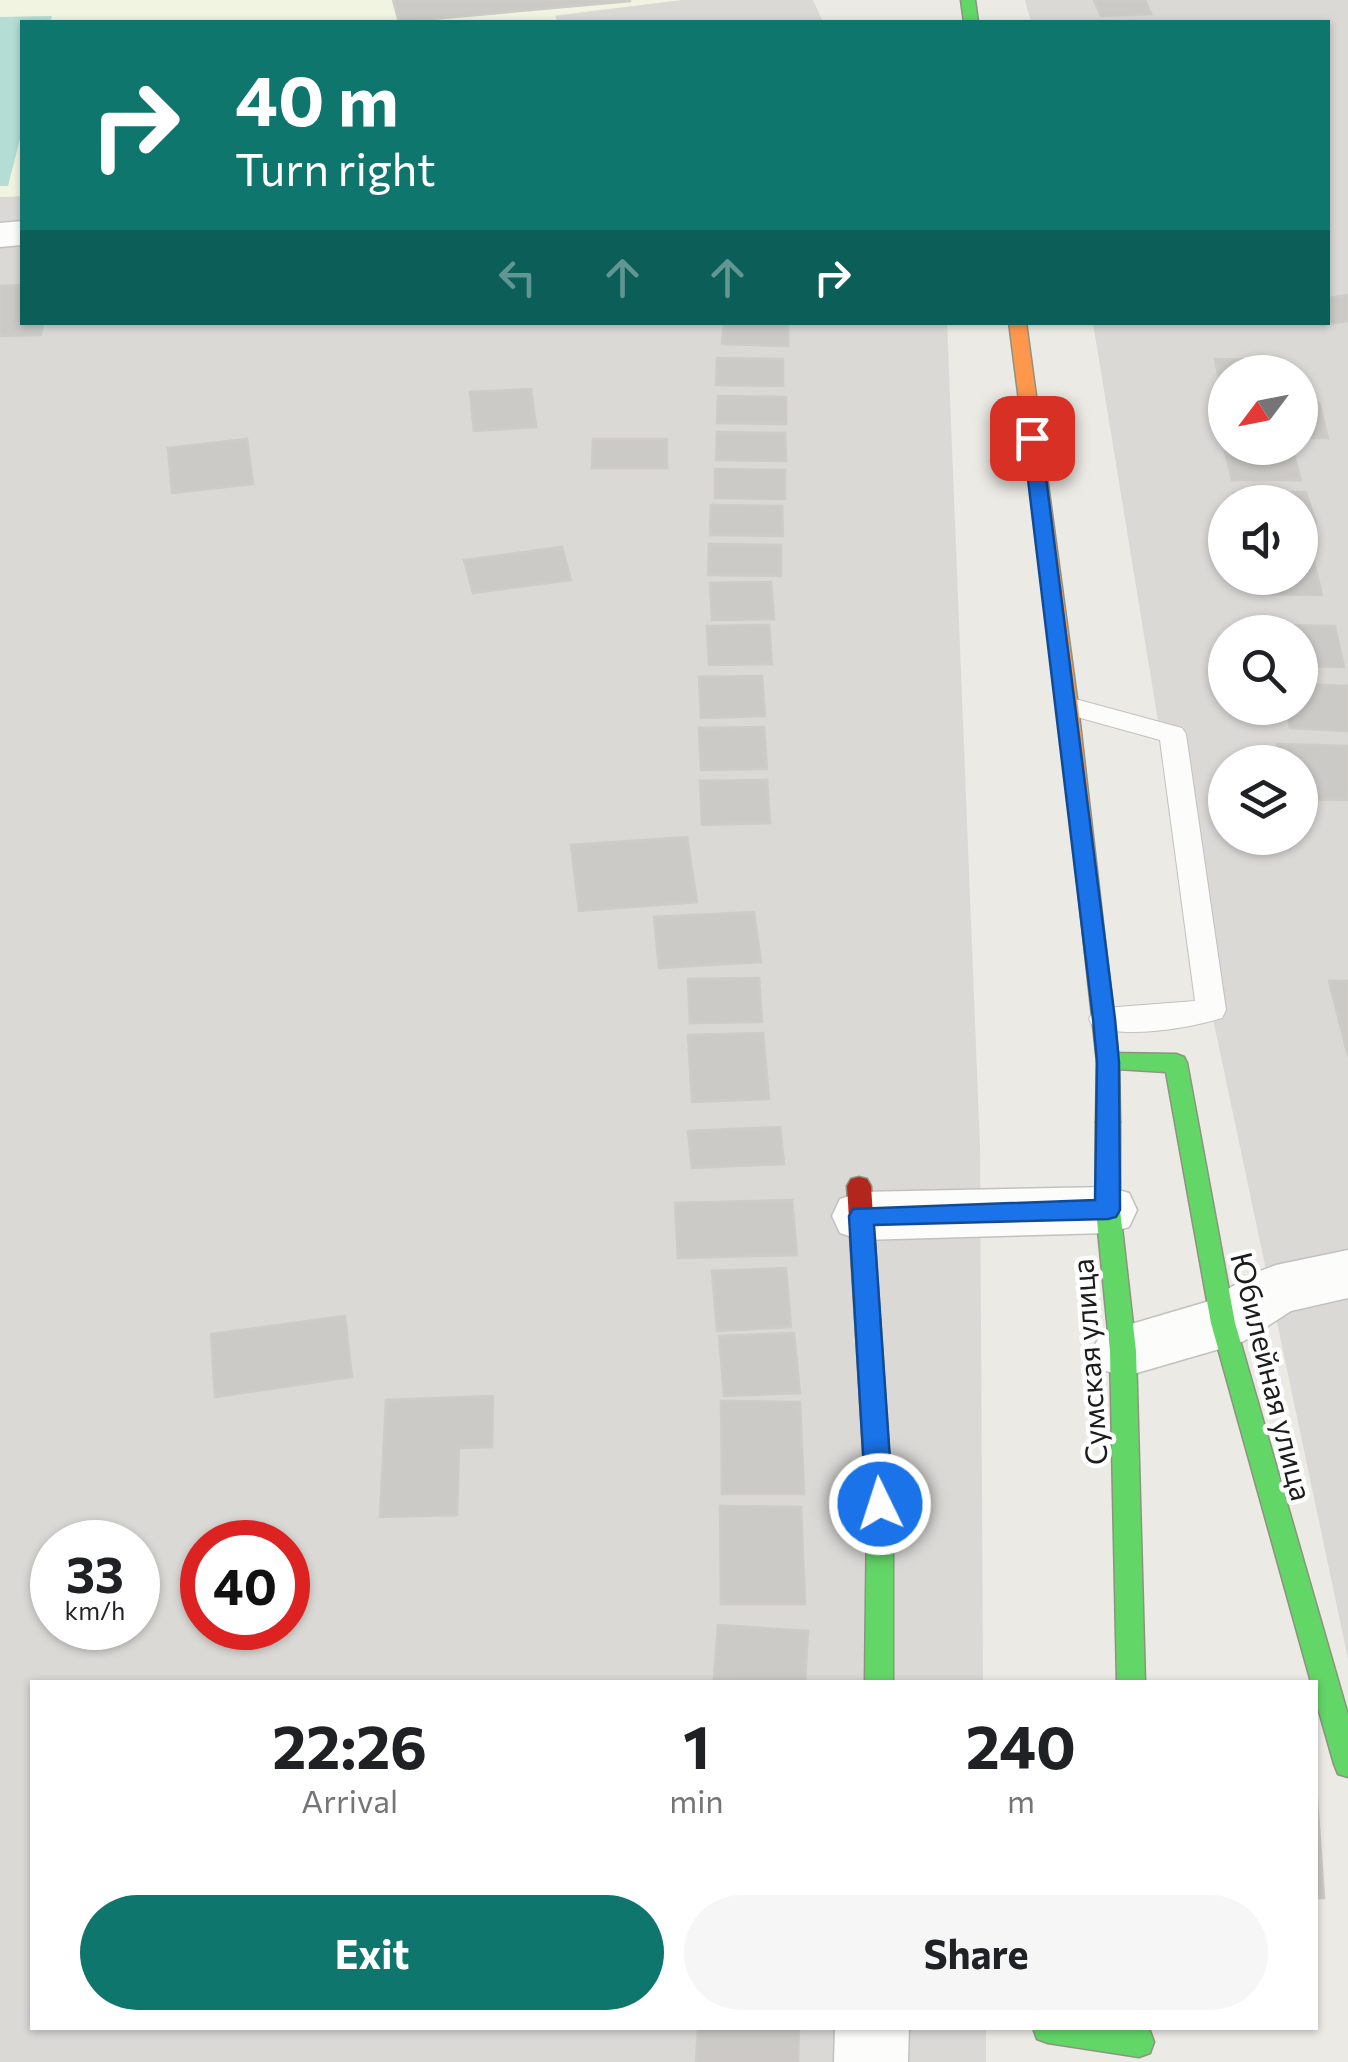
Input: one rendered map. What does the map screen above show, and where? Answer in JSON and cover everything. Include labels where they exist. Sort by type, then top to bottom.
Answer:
[{"type":"main road","name":"Сумская улица","points":[[1017,325],[1068,706],[1108,1062],[1108,1210],[1122,1351],[1131,1680]]},
{"type":"main road","name":"Юбилейная улица","points":[[1108,1062],[1176,1063],[1223,1324],[1348,1764]]},
{"type":"main road","points":[[860,1201],[882,1540],[879,1680]]},
{"type":"main road","points":[[1059,2030],[1139,2044]]},
{"type":"street","points":[[860,1201],[1108,1210]]},
{"type":"street","points":[[1122,1351],[1223,1324],[1276,1290],[1348,1274]]},
{"type":"street","points":[[871,2062],[872,2030]]},
{"type":"lane","points":[[1068,706],[1174,734],[1211,1010],[1104,1019]]},
{"type":"shaded area","points":[[0,0],[681,0],[555,15],[556,20],[20,20],[20,196],[0,197]]},
{"type":"shaded area","points":[[681,0],[813,0],[822,20],[556,20],[555,16]]},
{"type":"shaded area","points":[[1025,0],[1348,0],[1348,1659],[1185,886],[1093,325],[1330,325],[1330,20],[1030,20]]},
{"type":"shaded area","points":[[52,16],[51,20],[20,20],[20,139],[8,186],[0,186],[0,17]]},
{"type":"shaded area","points":[[20,196],[20,325],[947,325],[980,1147],[983,1680],[30,1680],[30,2030],[986,2030],[986,2062],[0,2062],[0,197]]},
{"type":"building","points":[[393,0],[630,0],[421,20],[398,20]]},
{"type":"building","points":[[1094,0],[1145,0],[1151,14],[1101,16]]},
{"type":"building","points":[[20,285],[20,325],[43,325],[41,335],[0,336],[0,286]]},
{"type":"building","points":[[1348,295],[1348,321],[1330,324],[1330,298]]},
{"type":"building","points":[[724,325],[788,325],[788,346],[722,344]]},
{"type":"building","points":[[717,358],[783,359],[783,386],[716,385]]},
{"type":"building","points":[[531,389],[536,427],[474,431],[470,392]]},
{"type":"building","points":[[718,396],[786,397],[786,424],[717,423]]},
{"type":"building","points":[[1318,403],[1319,403],[1328,438],[1318,438]]},
{"type":"building","points":[[717,432],[785,433],[786,461],[716,460]]},
{"type":"building","points":[[247,439],[253,484],[172,493],[168,448]]},
{"type":"building","points":[[593,439],[667,439],[667,468],[592,468]]},
{"type":"building","points":[[1228,465],[1297,465],[1301,480],[1232,480]]},
{"type":"building","points":[[715,469],[785,470],[785,499],[715,498]]},
{"type":"building","points":[[711,505],[782,506],[783,536],[710,535]]},
{"type":"building","points":[[709,544],[781,545],[781,576],[708,575]]},
{"type":"building","points":[[562,547],[571,580],[473,593],[464,560]]},
{"type":"building","points":[[771,582],[774,619],[712,620],[710,583]]},
{"type":"building","points":[[769,625],[772,664],[709,665],[707,626]]},
{"type":"building","points":[[1318,626],[1335,626],[1344,667],[1318,666]]},
{"type":"building","points":[[762,676],[765,716],[701,718],[699,677]]},
{"type":"building","points":[[1318,685],[1348,686],[1348,731],[1289,725],[1318,725]]},
{"type":"building","points":[[764,727],[767,769],[701,770],[699,728]]},
{"type":"building","points":[[1318,745],[1348,746],[1348,800],[1318,799]]},
{"type":"building","points":[[767,780],[770,823],[702,825],[700,781]]},
{"type":"building","points":[[687,837],[697,902],[579,911],[571,845]]},
{"type":"building","points":[[754,912],[761,962],[659,968],[654,917]]},
{"type":"building","points":[[759,978],[762,1022],[690,1023],[688,979]]},
{"type":"building","points":[[1329,981],[1348,981],[1348,1056]]},
{"type":"building","points":[[763,1033],[769,1099],[692,1102],[688,1035]]},
{"type":"building","points":[[780,1127],[784,1164],[692,1168],[688,1131]]},
{"type":"building","points":[[792,1200],[797,1255],[678,1258],[675,1203]]},
{"type":"building","points":[[786,1268],[791,1327],[717,1331],[712,1271]]},
{"type":"building","points":[[345,1316],[352,1377],[215,1397],[211,1334]]},
{"type":"building","points":[[794,1333],[800,1393],[724,1396],[719,1336]]},
{"type":"building","points":[[493,1396],[492,1447],[459,1448],[457,1515],[380,1517],[386,1400]]},
{"type":"building","points":[[721,1401],[800,1402],[804,1494],[722,1494]]},
{"type":"building","points":[[720,1506],[801,1507],[805,1604],[721,1604]]},
{"type":"building","points":[[718,1625],[808,1631],[805,1680],[714,1679]]},
{"type":"building","points":[[1318,1812],[1324,1898],[1318,1898]]},
{"type":"building","points":[[698,2030],[799,2030],[798,2062],[696,2062]]},
{"type":"traffic: fast","points":[[968,0],[971,20]]},
{"type":"traffic: fast","points":[[1108,1062],[1176,1063],[1223,1323],[1348,1764]]},
{"type":"traffic: fast","points":[[1108,1122],[1108,1210],[1123,1351],[1131,1680]]},
{"type":"traffic: fast","points":[[879,1680],[880,1513]]},
{"type":"traffic: fast","points":[[1061,2030],[1139,2042]]},
{"type":"traffic: slow","points":[[1017,325],[1068,706],[1108,1062],[1108,1122]]},
{"type":"traffic: jam","points":[[859,1186],[880,1513]]},
{"type":"route","points":[[880,1504],[861,1216],[1108,1210],[1108,1062],[1104,1019],[1032,438]]}]
